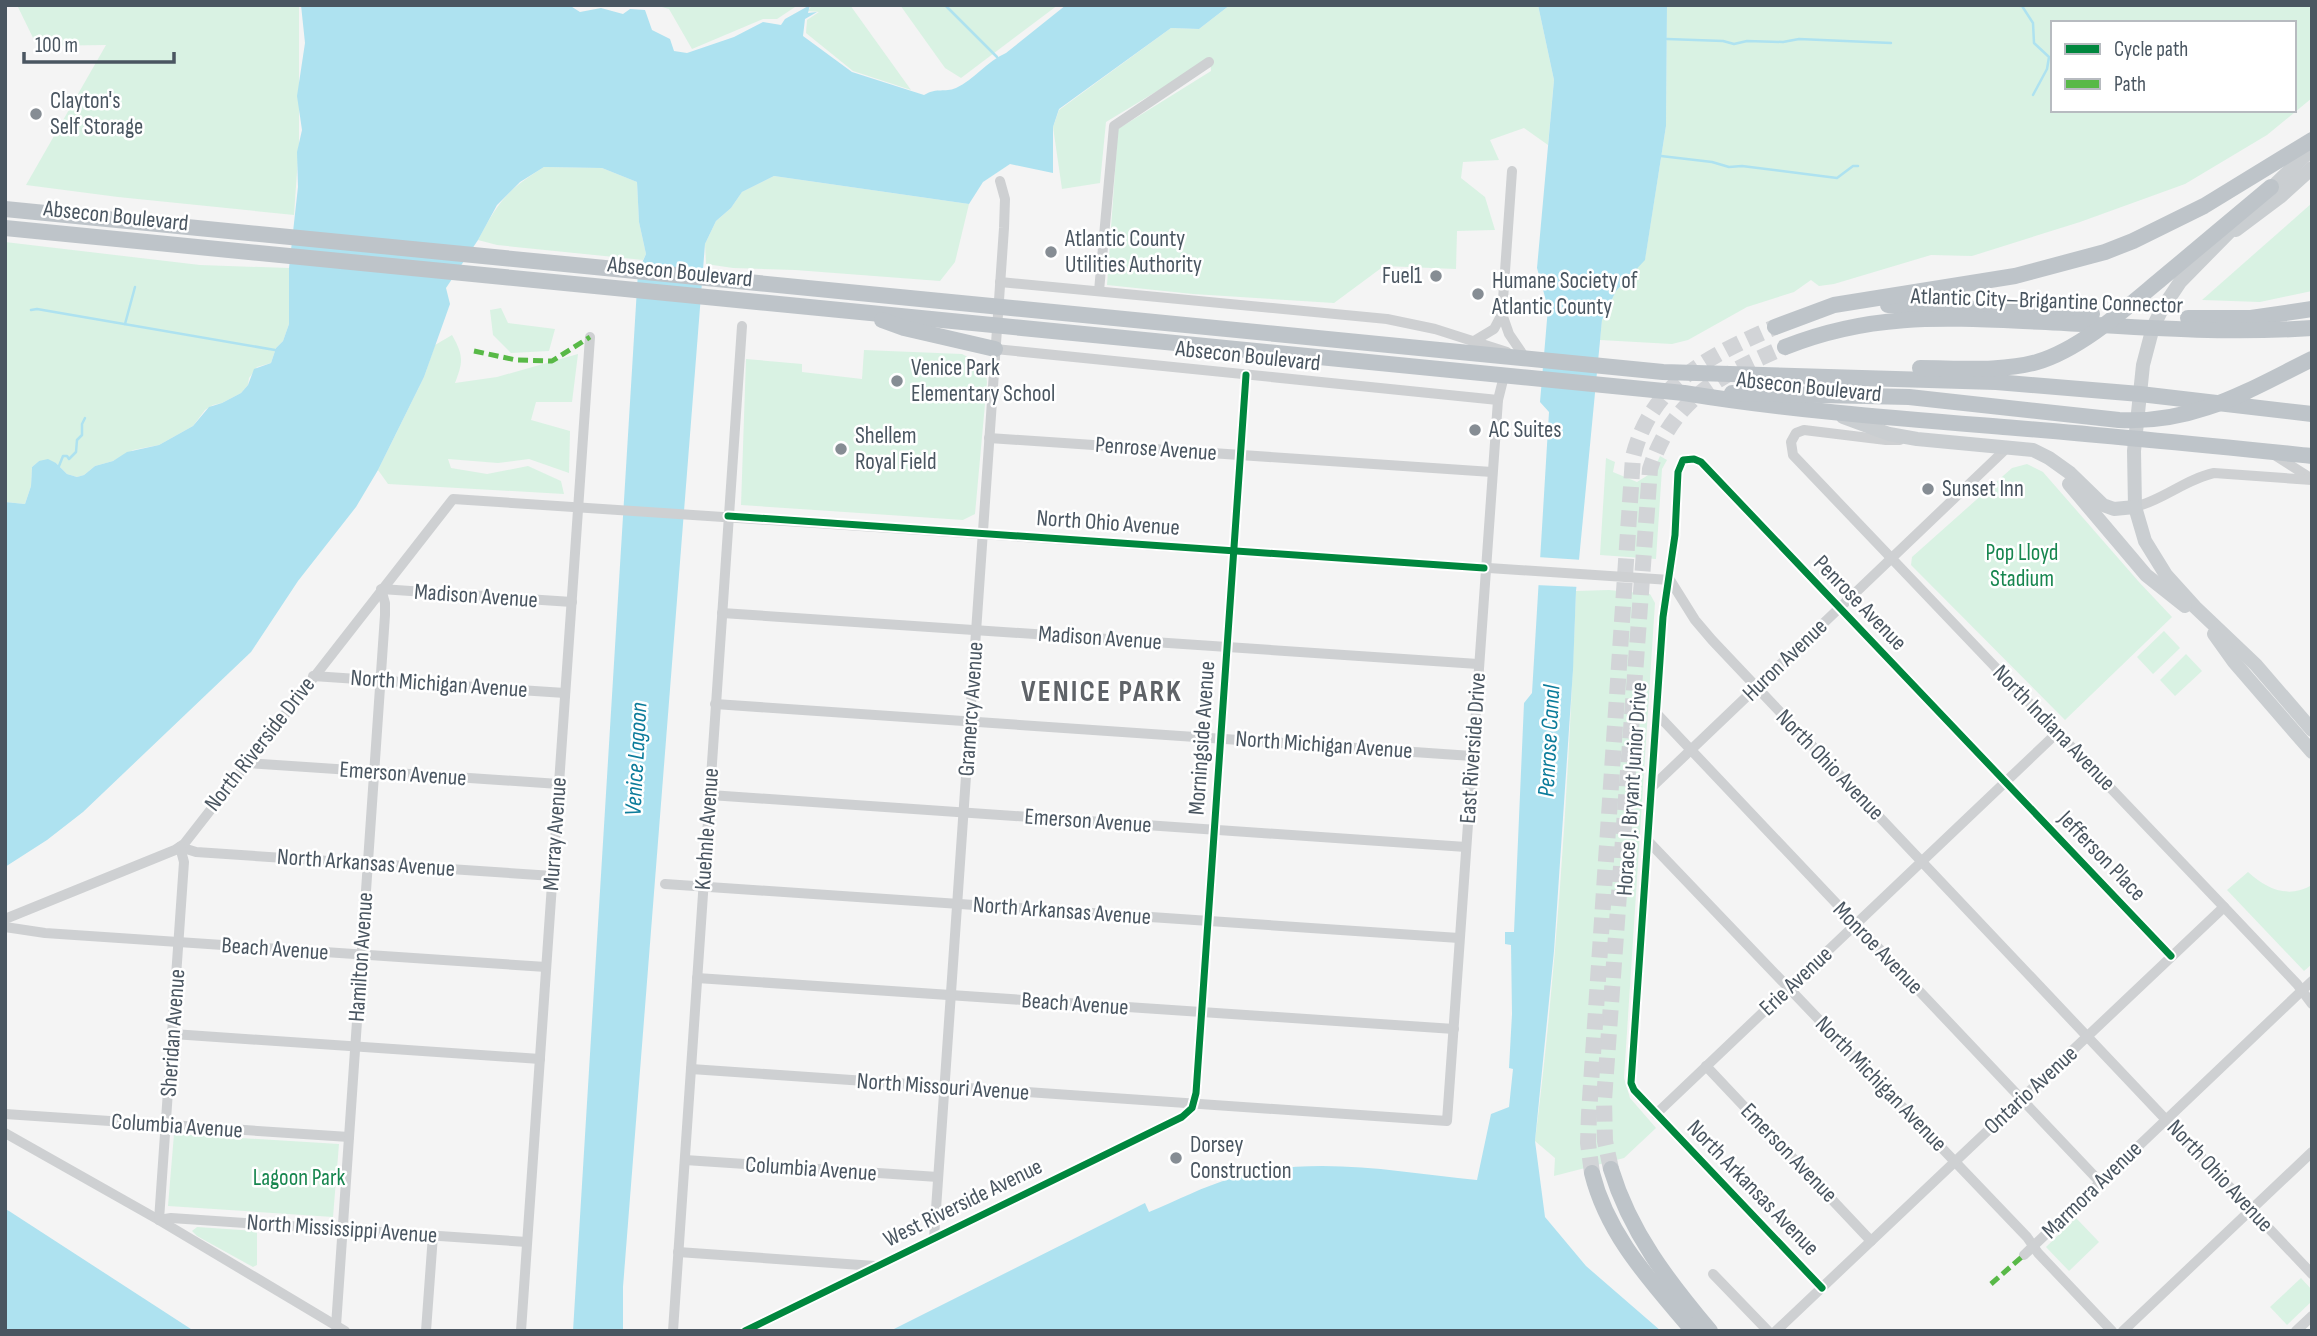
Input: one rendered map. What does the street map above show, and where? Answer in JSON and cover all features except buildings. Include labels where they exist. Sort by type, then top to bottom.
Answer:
[{"type":"highway","points":[[1775,327],[1847,302],[2015,276],[2105,251],[2133,241],[2204,206],[2312,140]]},
{"type":"highway","points":[[1849,377],[1920,368],[2005,367],[2027,364],[2055,355],[2129,305],[2271,187]]},
{"type":"highway","name":"Absecon Boulevard","points":[[5,209],[1622,368],[1700,374],[1996,382],[2140,394],[2312,414]]},
{"type":"highway","name":"Absecon Boulevard","points":[[5,228],[1684,393],[1761,406],[1835,414],[2136,438],[2312,456]]},
{"type":"highway","points":[[1805,315],[1848,307],[1904,304],[2052,317],[2216,325],[2312,309]]},
{"type":"highway","points":[[864,313],[904,328],[995,349]]},
{"type":"highway","name":"Atlantic City–Brigantine Connector","points":[[1785,347],[1849,327],[1904,318],[2052,317]]},
{"type":"highway","points":[[2239,331],[2312,319]]},
{"type":"highway","name":"Atlantic City–Brigantine Connector","points":[[2216,325],[2239,331],[2312,328]]},
{"type":"highway","points":[[1684,393],[1900,397],[2132,421],[2183,416],[2221,404],[2312,359]]},
{"type":"highway","points":[[1611,1169],[1629,1217],[1647,1249],[1667,1279],[1710,1331]]},
{"type":"highway","points":[[1592,1173],[1602,1206],[1618,1238],[1693,1331]]},
{"type":"main road","points":[[2312,149],[2271,187],[2180,282],[2157,318],[2145,355],[2133,479],[2135,508],[2141,531],[2155,558],[2195,607],[2234,662],[2312,752]]},
{"type":"main road","points":[[2218,244],[2280,197],[2312,167]]},
{"type":"main road","points":[[1835,414],[1889,434],[1917,439]]},
{"type":"main road","name":"Absecon Boulevard","points":[[1917,439],[2033,450],[2070,473],[2103,505],[2114,509],[2135,508]]},
{"type":"main road","points":[[2049,458],[2146,575],[2207,624]]},
{"type":"main road","points":[[2195,607],[2245,653],[2312,730]]},
{"type":"street","points":[[1099,291],[1114,126],[1209,62]]},
{"type":"street","points":[[1512,171],[1502,314],[1509,334],[1526,359]]},
{"type":"street","name":"Gramercy Avenue","points":[[934,1238],[999,307],[1005,200],[1000,181]]},
{"type":"street","name":"Absecon Boulevard","points":[[1000,282],[1387,319],[1474,341],[1526,359]]},
{"type":"street","points":[[1474,341],[1494,329],[1502,314]]},
{"type":"street","name":"Kuehnle Avenue","points":[[673,1331],[742,327]]},
{"type":"street","name":"Murray Avenue","points":[[521,1331],[590,337]]},
{"type":"street","name":"Absecon Boulevard","points":[[995,349],[1497,400]]},
{"type":"street","name":"Morningside Avenue","points":[[1194,1104],[1246,375]]},
{"type":"street","name":"East Riverside Drive","points":[[1194,1104],[1447,1121],[1484,568],[1497,400],[1504,376]]},
{"type":"street","name":"Absecon Boulevard","points":[[1793,455],[1793,437],[1804,430],[1886,440],[1917,439]]},
{"type":"street","name":"Penrose Avenue","points":[[989,438],[1492,472]]},
{"type":"street","name":"Huron Avenue","points":[[1652,786],[2009,446]]},
{"type":"street","points":[[2271,452],[2312,480]]},
{"type":"street","name":"North Indiana Avenue","points":[[1793,455],[2224,907],[2312,1004]]},
{"type":"street","name":"Penrose Avenue","points":[[1683,460],[1694,458],[1700,462],[2005,783]]},
{"type":"street","name":"Horace J. Bryant Junior Drive","points":[[1656,1114],[1631,1083],[1664,617],[1675,536],[1678,472],[1683,460]]},
{"type":"street","points":[[2135,508],[2202,476],[2214,473],[2312,480]]},
{"type":"street","name":"North Ohio Avenue","points":[[460,498],[1670,580],[1704,630],[1756,687],[2312,1274]]},
{"type":"street","name":"North Riverside Drive","points":[[5,919],[180,847],[448,502],[460,498]]},
{"type":"street","name":"Madison Avenue","points":[[381,589],[572,602]]},
{"type":"street","name":"Hamilton Avenue","points":[[340,1328],[348,1138],[385,615],[381,589]]},
{"type":"street","name":"Madison Avenue","points":[[722,613],[1478,664]]},
{"type":"street","name":"North Michigan Avenue","points":[[313,676],[565,693]]},
{"type":"street","name":"North Michigan Avenue","points":[[715,704],[1472,756]]},
{"type":"street","name":"Monroe Avenue","points":[[1657,714],[2100,1182]]},
{"type":"street","name":"Erie Avenue","points":[[1656,1114],[2058,732]]},
{"type":"street","name":"Emerson Avenue","points":[[247,763],[559,784]]},
{"type":"street","name":"Jefferson Place","points":[[2005,783],[2171,956]]},
{"type":"street","name":"Emerson Avenue","points":[[710,795],[1466,847]]},
{"type":"street","name":"North Michigan Avenue","points":[[1648,841],[1955,1161],[2112,1331]]},
{"type":"street","name":"North Arkansas Avenue","points":[[180,847],[196,852],[553,876]]},
{"type":"street","name":"Sheridan Avenue","points":[[159,1220],[184,862],[180,847]]},
{"type":"street","name":"North Arkansas Avenue","points":[[665,884],[1459,938]]},
{"type":"street","name":"Ontario Avenue","points":[[1776,1331],[2224,907]]},
{"type":"street","name":"Beach Avenue","points":[[5,927],[30,932],[546,967]]},
{"type":"street","name":"Beach Avenue","points":[[697,978],[1454,1029]]},
{"type":"street","name":"Marmora Avenue","points":[[2024,1255],[2312,981]]},
{"type":"street","points":[[173,1034],[540,1059]]},
{"type":"street","name":"Emerson Avenue","points":[[1706,1066],[1871,1241]]},
{"type":"street","name":"North Missouri Avenue","points":[[691,1069],[1194,1104]]},
{"type":"street","name":"West Riverside Avenue","points":[[745,1331],[1182,1117],[1194,1104]]},
{"type":"street","name":"Columbia Avenue","points":[[5,1114],[348,1138]]},
{"type":"street","name":"North Arkansas Avenue","points":[[1656,1114],[1822,1288]]},
{"type":"street","points":[[5,1133],[159,1220],[340,1328]]},
{"type":"street","points":[[2123,1331],[2312,1152]]},
{"type":"street","name":"Columbia Avenue","points":[[685,1160],[938,1177]]},
{"type":"street","name":"North Mississippi Avenue","points":[[159,1220],[171,1218],[527,1242]]},
{"type":"street","points":[[426,1331],[433,1235]]},
{"type":"street","points":[[678,1252],[878,1266]]},
{"type":"street","points":[[1713,1273],[1768,1331]]},
{"type":"street","points":[[2297,1331],[2312,1316]]},
{"type":"green space","points":[[17,5],[299,5],[299,143],[294,215],[26,185],[106,45],[37,46]]},
{"type":"green space","points":[[655,5],[798,5],[777,19],[763,19],[692,49],[669,9]]},
{"type":"green space","points":[[812,5],[850,5],[911,90],[853,71],[806,33],[807,20],[819,12],[808,11]]},
{"type":"green space","points":[[900,5],[1058,5],[961,78],[945,68]]},
{"type":"green space","points":[[1230,5],[1538,5],[1554,80],[1548,145],[1524,128],[1490,140],[1499,160],[1463,162],[1461,178],[1485,197],[1495,230],[1457,231],[1456,269],[1384,266],[1334,303],[1193,294],[1107,285],[1118,129],[1211,71],[1210,59],[1106,122],[1100,183],[1062,189],[1053,127],[1059,110],[1171,28],[1199,29]]},
{"type":"green space","points":[[1667,5],[2312,5],[2312,98],[2296,111],[2296,21],[2051,21],[2051,112],[2295,112],[2267,135],[2185,184],[2080,222],[1972,256],[1931,255],[1834,284],[1819,286],[1811,280],[1794,292],[1747,307],[1688,340],[1672,344],[1600,340],[1602,320],[1616,291],[1645,259],[1666,126]]},
{"type":"green space","points":[[544,167],[602,168],[637,182],[639,222],[646,254],[643,260],[497,245],[478,240],[512,190]]},
{"type":"green space","points":[[774,176],[969,204],[955,262],[940,281],[706,264],[705,244],[716,221],[731,208],[742,192]]},
{"type":"green space","points":[[2312,203],[2312,291],[2260,302],[2202,300]]},
{"type":"green space","points":[[5,242],[200,265],[289,268],[289,324],[271,363],[257,367],[241,393],[205,410],[193,426],[159,445],[133,450],[77,477],[67,474],[56,463],[39,461],[32,467],[31,486],[25,504],[5,502]]},
{"type":"green space","points":[[501,308],[508,323],[555,329],[549,351],[511,353],[493,335],[490,310]]},
{"type":"green space","points":[[452,335],[461,359],[455,383],[497,377],[578,354],[572,402],[536,402],[531,420],[570,431],[569,473],[529,459],[498,463],[448,459],[451,468],[487,474],[528,466],[561,481],[564,494],[388,484],[378,470],[424,377],[435,345]]},
{"type":"green space","points":[[864,350],[962,354],[985,366],[987,382],[975,514],[963,520],[741,505],[746,359],[802,364],[802,372],[862,379]]},
{"type":"green space","points":[[1660,456],[1667,460],[1662,469],[1656,559],[1600,555],[1606,458],[1615,462],[1613,472],[1637,482],[1653,472]]},
{"type":"green space","name":"Pop Lloyd Stadium","points":[[2027,464],[2043,472],[2172,617],[2065,720],[1911,565],[1912,557],[2012,468]]},
{"type":"green space","points":[[1609,590],[1650,594],[1655,603],[1624,1078],[1630,1098],[1656,1128],[1624,1158],[1554,1176],[1555,1158],[1535,1141],[1562,866],[1576,591]]},
{"type":"green space","points":[[2164,631],[2180,648],[2153,674],[2137,657]]},
{"type":"green space","points":[[2186,654],[2202,671],[2175,696],[2160,680]]},
{"type":"green space","points":[[2248,872],[2270,887],[2286,892],[2312,885],[2312,964],[2304,971],[2227,890]]},
{"type":"green space","name":"Lagoon Park","points":[[174,1134],[339,1144],[333,1217],[168,1206]]},
{"type":"green space","points":[[2076,1218],[2099,1242],[2069,1271],[2046,1247]]},
{"type":"green space","points":[[197,1227],[257,1231],[257,1265],[253,1267],[197,1236],[192,1231]]},
{"type":"green space","points":[[2301,1278],[2312,1290],[2312,1301],[2287,1325],[2270,1307]]},
{"type":"water","name":"Venice Lagoon","points":[[301,5],[569,5],[580,12],[601,8],[623,14],[630,9],[645,10],[652,30],[670,39],[674,51],[687,53],[734,37],[763,22],[781,25],[785,19],[810,5],[808,13],[817,12],[805,19],[803,36],[852,72],[924,95],[963,85],[1066,5],[1230,5],[1199,29],[1171,28],[1059,109],[1053,127],[1053,173],[1010,164],[983,182],[969,204],[774,176],[742,192],[731,208],[716,221],[705,244],[623,1287],[623,1331],[573,1331],[638,272],[646,254],[639,222],[637,182],[602,168],[544,167],[520,182],[497,205],[478,240],[446,288],[450,304],[424,377],[378,470],[356,507],[298,581],[251,652],[83,812],[47,840],[5,867],[5,502],[25,504],[31,486],[32,467],[39,461],[48,459],[67,474],[77,477],[127,452],[159,445],[193,426],[209,407],[241,393],[248,385],[254,369],[271,363],[289,324],[289,268],[298,187],[297,152],[302,130],[297,96],[305,43]]},
{"type":"water","name":"Penrose Canal","points":[[1538,5],[1667,5],[1666,126],[1645,260],[1616,291],[1602,320],[1576,591],[1554,951],[1535,1141],[1545,1217],[1586,1266],[1661,1331],[890,1331],[1145,1203],[1149,1212],[1233,1178],[1293,1167],[1323,1166],[1477,1180],[1491,1114],[1509,1107],[1513,1069],[1509,1068],[1512,1014],[1511,945],[1505,944],[1505,932],[1514,932],[1524,703],[1532,693],[1549,412],[1540,402],[1548,308],[1537,268],[1554,80]]},
{"type":"water","points":[[5,1209],[9,1211],[194,1331],[5,1331]]},
{"type":"pier","points":[[1537,557],[1583,560],[1580,587],[1535,585]]},
{"type":"waterway","points":[[945,5],[997,57]]},
{"type":"waterway","points":[[1990,5],[2005,5]]},
{"type":"waterway","points":[[2009,5],[2022,6],[2033,23],[2034,43],[2049,57],[2047,69],[2033,95]]},
{"type":"waterway","points":[[1667,39],[1723,41],[1734,44],[1799,39],[1891,43]]},
{"type":"waterway","points":[[1661,156],[1712,162],[1729,167],[1742,166],[1837,178],[1853,166],[1858,166]]},
{"type":"waterway","points":[[125,324],[135,287]]},
{"type":"waterway","points":[[31,310],[275,350]]},
{"type":"waterway","points":[[59,466],[63,456],[69,459],[76,452],[77,440],[82,435],[85,418]]},
{"type":"tunnel","points":[[1592,1173],[1588,1143],[1589,1114],[1633,457],[1642,431],[1654,409],[1669,391],[1707,361],[1775,327]]},
{"type":"tunnel","points":[[1611,1169],[1605,1141],[1604,1100],[1650,469],[1672,424],[1702,392],[1740,368],[1785,347]]},
{"type":"marked path","points":[[474,351],[516,360],[552,361],[590,337]]},
{"type":"marked path","points":[[1991,1284],[2024,1255]]},
{"type":"cycle path","points":[[745,1331],[1182,1117],[1192,1108],[1196,1093],[1246,375]]},
{"type":"cycle path","points":[[1822,1288],[1634,1090],[1631,1083],[1663,617],[1675,535],[1678,472],[1683,460],[1694,459],[1701,462],[2171,956]]},
{"type":"cycle path","points":[[728,516],[1484,568]]},
{"type":"place","name":"Clayton's Self Storage","points":[[36,114]]},
{"type":"place","name":"Atlantic County Utilities Authority","points":[[1051,252]]},
{"type":"place","name":"Fuel1","points":[[1436,276]]},
{"type":"place","name":"Humane Society of Atlantic County","points":[[1478,294]]},
{"type":"place","name":"Venice Park Elementary School","points":[[897,381]]},
{"type":"place","name":"AC Suites","points":[[1475,430]]},
{"type":"place","name":"Shellem Royal Field","points":[[841,449]]},
{"type":"place","name":"Sunset Inn","points":[[1928,489]]},
{"type":"place","name":"Dorsey Construction","points":[[1176,1158]]},
{"type":"district","name":"VENICE PARK","points":[[1102,692]]}]
